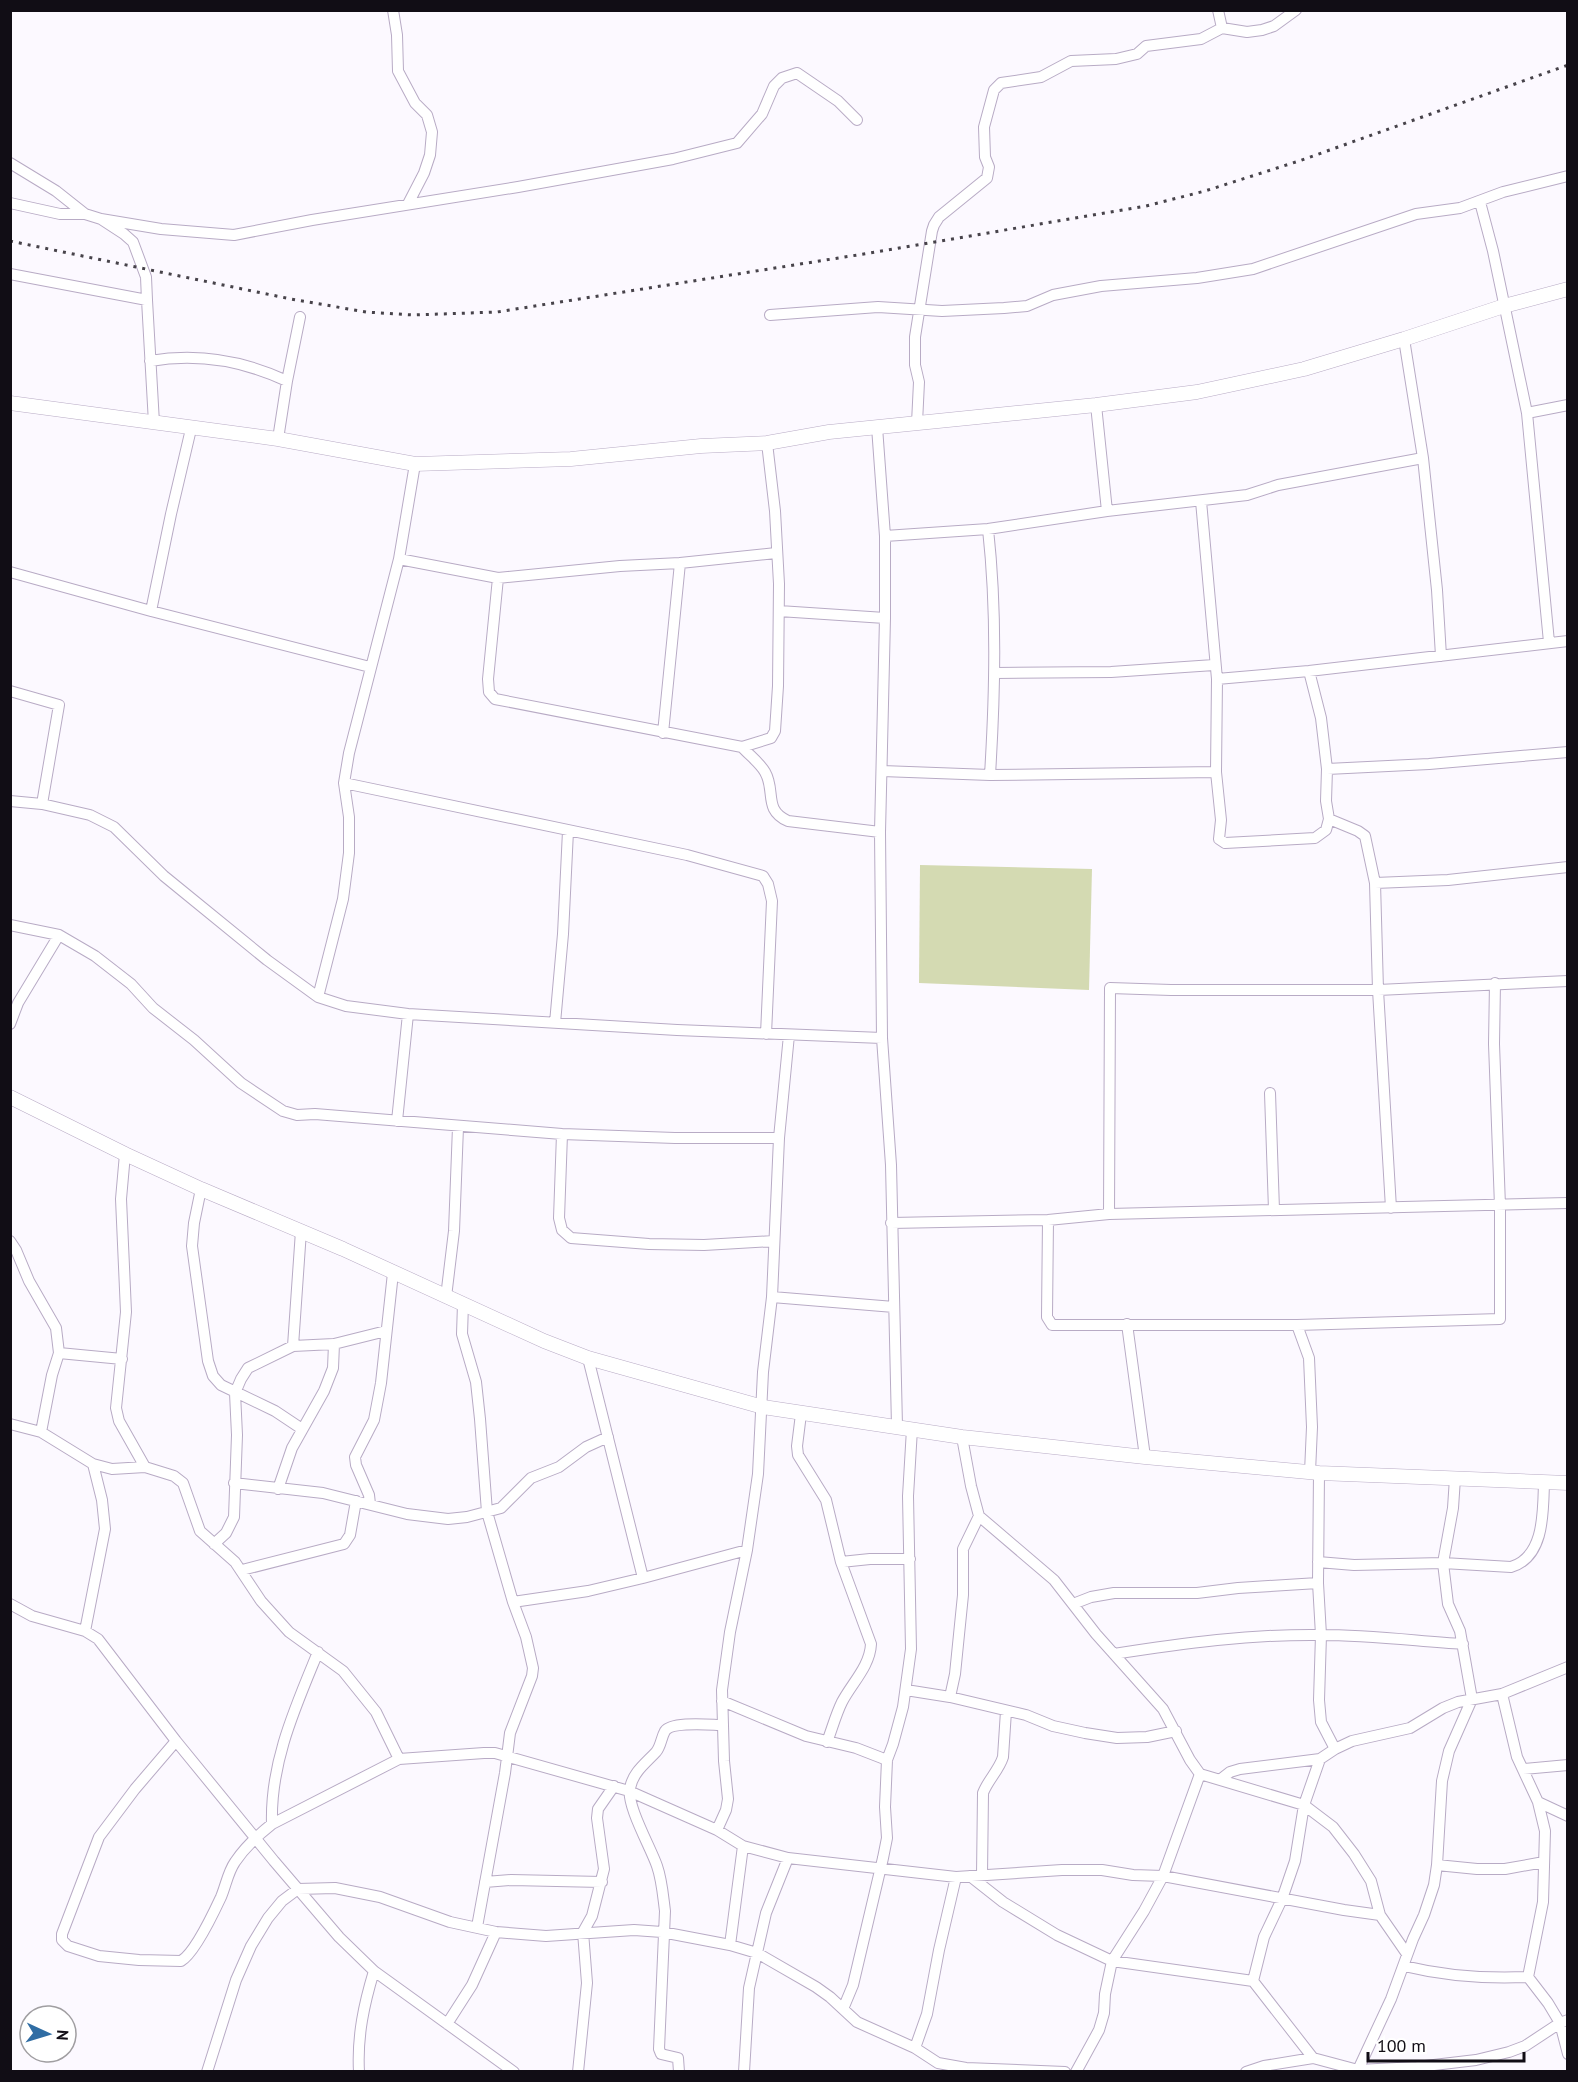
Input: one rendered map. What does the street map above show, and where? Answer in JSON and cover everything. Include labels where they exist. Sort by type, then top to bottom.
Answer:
[{"type":"street","points":[[393,10],[397,35],[398,71],[415,103],[428,116],[432,132],[430,155],[424,173],[408,204]]},
{"type":"street","points":[[1218,10],[1222,28]]},
{"type":"street","points":[[916,423],[919,382],[915,365],[915,337],[934,225],[952,206],[987,178],[989,167],[985,157],[984,127],[994,90],[1001,83],[1041,77],[1071,61],[1116,59],[1137,54],[1146,46],[1201,39],[1222,28],[1247,32],[1262,30],[1274,26],[1296,10]]},
{"type":"street","points":[[10,203],[60,214],[85,214],[101,219],[161,229],[234,235],[673,159],[737,143],[762,114],[774,87],[782,78],[797,73],[838,101],[857,120]]},
{"type":"street","points":[[10,163],[56,191],[85,214]]},
{"type":"street","points":[[770,315],[878,307],[971,311],[1027,306],[1053,295],[1101,286],[1144,284],[1253,269],[1416,214],[1460,208],[1503,192],[1568,176]]},
{"type":"street","points":[[1480,202],[1527,413],[1549,642]]},
{"type":"street","points":[[101,219],[133,242],[146,277],[154,423]]},
{"type":"street","points":[[10,274],[147,300]]},
{"type":"street","points":[[10,403],[278,440],[415,464],[571,459],[701,446],[767,443],[829,432],[1096,405],[1197,392],[1304,369],[1504,306],[1568,289]]},
{"type":"street","points":[[278,440],[300,317]]},
{"type":"street","points":[[1404,339],[1423,459],[1437,590],[1441,656]]},
{"type":"street","points":[[150,361],[173,357],[212,359],[251,367],[287,381]]},
{"type":"street","points":[[1096,405],[1107,511]]},
{"type":"street","points":[[1527,413],[1568,405]]},
{"type":"street","points":[[877,427],[885,536],[880,832],[882,1038],[888,1097],[897,1426]]},
{"type":"street","points":[[151,611],[191,429]]},
{"type":"street","points":[[498,578],[488,679],[489,692],[495,699],[742,747],[771,738],[775,731],[778,686],[779,611],[775,511],[767,443]]},
{"type":"street","points":[[885,536],[988,529],[1107,511],[1247,495],[1278,485],[1423,459]]},
{"type":"street","points":[[318,998],[343,899],[349,853],[349,817],[344,783],[357,716],[399,559],[415,464]]},
{"type":"street","points":[[1201,501],[1217,680],[1216,772],[1221,820],[1219,839],[1225,843],[1315,838],[1326,830],[1329,819],[1326,801],[1327,769],[1320,718],[1309,671]]},
{"type":"street","points":[[988,529],[993,576],[995,673],[990,775]]},
{"type":"street","points":[[399,559],[498,578],[776,553]]},
{"type":"street","points":[[663,733],[680,563]]},
{"type":"street","points":[[10,572],[370,667]]},
{"type":"street","points":[[779,611],[885,618]]},
{"type":"street","points":[[1217,680],[1568,641]]},
{"type":"street","points":[[995,673],[1111,672],[1214,665]]},
{"type":"street","points":[[10,691],[59,705],[42,804]]},
{"type":"street","points":[[742,747],[766,772],[771,801],[779,817],[788,821],[880,832]]},
{"type":"street","points":[[1327,769],[1429,764],[1568,752]]},
{"type":"street","points":[[882,771],[990,775],[1216,772]]},
{"type":"street","points":[[344,783],[687,855],[763,876],[768,884],[772,902],[766,1034]]},
{"type":"street","points":[[10,801],[42,804],[90,815],[114,827],[164,876],[267,960],[318,998],[346,1006],[408,1014],[555,1023],[882,1038]]},
{"type":"street","points":[[1329,819],[1365,836],[1375,883],[1378,990],[1390,1208]]},
{"type":"street","points":[[555,1023],[563,934],[568,831]]},
{"type":"street","points":[[1375,883],[1448,880],[1568,867]]},
{"type":"street","points":[[10,925],[59,935],[104,963],[131,984],[153,1008],[194,1040],[241,1083],[284,1111],[297,1115],[562,1134],[779,1138]]},
{"type":"street","points":[[10,1024],[18,1003],[59,935]]},
{"type":"street","points":[[1109,1214],[1110,988],[1378,990],[1568,981]]},
{"type":"street","points":[[1048,1220],[1048,1323],[1055,1326],[1297,1325],[1500,1319],[1500,1206],[1494,1044],[1495,983]]},
{"type":"street","points":[[398,1121],[401,1068],[408,1014]]},
{"type":"street","points":[[717,1830],[728,1799],[722,1701],[730,1632],[747,1550],[758,1474],[764,1372],[772,1297],[779,1138],[789,1035]]},
{"type":"street","points":[[1270,1093],[1274,1210]]},
{"type":"street","points":[[10,1097],[201,1189],[302,1231],[544,1341],[588,1358],[763,1407],[962,1437],[1145,1457],[1315,1472],[1568,1483]]},
{"type":"street","points":[[446,1297],[454,1231],[458,1127]]},
{"type":"street","points":[[562,1134],[559,1218],[561,1230],[571,1238],[648,1244],[704,1245],[773,1241]]},
{"type":"street","points":[[125,1154],[121,1199],[126,1312],[122,1359],[116,1392],[119,1421],[145,1467]]},
{"type":"street","points":[[201,1189],[192,1246],[208,1361],[213,1376],[220,1385],[275,1412],[302,1430]]},
{"type":"street","points":[[891,1223],[1048,1220],[1109,1214],[1568,1203]]},
{"type":"street","points":[[293,1346],[302,1231]]},
{"type":"street","points":[[10,1240],[29,1281],[56,1328],[59,1353],[52,1375],[41,1432]]},
{"type":"street","points":[[370,1504],[355,1457],[375,1420],[393,1273]]},
{"type":"street","points":[[772,1297],[894,1307]]},
{"type":"street","points":[[463,1304],[462,1334],[476,1382],[487,1512],[513,1602],[526,1637],[533,1668],[510,1733],[477,1928]]},
{"type":"street","points":[[1126,1324],[1145,1457]]},
{"type":"street","points":[[1297,1325],[1309,1358],[1321,1635],[1320,1711],[1321,1722],[1335,1749]]},
{"type":"street","points":[[214,1544],[226,1533],[234,1517],[237,1435],[235,1393],[248,1368],[293,1346],[334,1344],[386,1331]]},
{"type":"street","points":[[278,1489],[292,1448],[324,1391],[333,1368],[334,1344]]},
{"type":"street","points":[[59,1353],[122,1359]]},
{"type":"street","points":[[588,1358],[643,1578]]},
{"type":"street","points":[[801,1413],[798,1455],[826,1500],[841,1562],[871,1644],[871,1653],[867,1662],[841,1704],[827,1742]]},
{"type":"street","points":[[10,1424],[41,1432],[93,1464],[112,1469],[145,1467],[174,1476],[183,1483],[200,1531],[242,1570],[261,1601],[289,1632],[343,1671],[376,1712],[399,1759]]},
{"type":"street","points":[[843,2009],[853,1985],[887,1838],[885,1807],[887,1760],[906,1690],[911,1649],[908,1496],[912,1429]]},
{"type":"street","points":[[234,1483],[323,1493],[407,1514],[448,1519],[467,1517],[501,1508],[531,1478],[559,1467],[586,1447],[608,1437]]},
{"type":"street","points":[[962,1437],[971,1486],[980,1516],[1054,1580],[1096,1634],[1163,1709],[1200,1774],[1304,1805],[1333,1827],[1371,1881],[1380,1915],[1407,1954]]},
{"type":"street","points":[[85,1631],[105,1529],[102,1500],[93,1464]]},
{"type":"street","points":[[1357,2071],[1391,1999],[1424,1915],[1437,1865],[1444,1771],[1449,1751],[1472,1699],[1458,1624],[1448,1605],[1443,1563],[1453,1508],[1455,1478]]},
{"type":"street","points":[[1318,1562],[1443,1563],[1511,1567],[1520,1564],[1529,1555],[1539,1536],[1543,1516],[1544,1482]]},
{"type":"street","points":[[242,1570],[344,1544],[350,1535],[356,1501]]},
{"type":"street","points":[[950,1697],[955,1674],[963,1595],[963,1549],[980,1516]]},
{"type":"street","points":[[513,1602],[588,1591],[747,1550]]},
{"type":"street","points":[[841,1562],[910,1559]]},
{"type":"street","points":[[1073,1604],[1091,1597],[1114,1593],[1197,1593],[1318,1583]]},
{"type":"street","points":[[10,1604],[32,1616],[85,1631],[98,1639],[176,1741],[339,1937],[374,1971],[514,2072]]},
{"type":"street","points":[[1114,1654],[1207,1640],[1321,1635],[1463,1644]]},
{"type":"street","points":[[272,1824],[272,1793],[286,1732],[318,1652]]},
{"type":"street","points":[[1221,1779],[1240,1769],[1320,1759],[1352,1742],[1410,1728],[1443,1708],[1458,1702],[1502,1694],[1568,1667]]},
{"type":"street","points":[[906,1690],[950,1697],[1026,1715],[1053,1726],[1117,1738],[1147,1737],[1176,1731]]},
{"type":"street","points":[[1502,1694],[1517,1757],[1538,1802],[1545,1831],[1543,1902],[1528,1977],[1564,2022],[1568,2054]]},
{"type":"street","points":[[722,1701],[789,1730],[855,1748],[887,1760]]},
{"type":"street","points":[[982,1875],[983,1793],[987,1782],[1003,1757],[1006,1711]]},
{"type":"street","points":[[679,2072],[678,2058],[661,2054],[659,2049],[662,1932],[665,1911],[658,1868],[636,1817],[629,1791],[636,1774],[658,1750],[666,1730],[672,1726],[723,1725]]},
{"type":"street","points":[[176,1741],[135,1788],[99,1837],[62,1934],[62,1940],[68,1946],[114,1958],[182,1960],[187,1958],[220,1897],[235,1862],[255,1838],[272,1824],[399,1759],[484,1753],[495,1753],[629,1791],[717,1830],[743,1845],[788,1858],[956,1877],[1015,1872],[1102,1870],[1133,1875],[1163,1876],[1380,1915]]},
{"type":"street","points":[[1253,1981],[1264,1937],[1282,1899],[1295,1862],[1304,1805],[1320,1759]]},
{"type":"street","points":[[1523,1769],[1568,1766]]},
{"type":"street","points":[[1076,2072],[1099,2030],[1112,1961],[1163,1876],[1200,1774]]},
{"type":"street","points":[[578,2072],[587,1983],[583,1932],[592,1916],[603,1882],[604,1869],[597,1818],[598,1809],[614,1786]]},
{"type":"street","points":[[1538,1802],[1568,1816]]},
{"type":"street","points":[[730,1945],[743,1845]]},
{"type":"street","points":[[744,2072],[747,2007],[757,1953],[766,1913],[788,1858]]},
{"type":"street","points":[[1437,1865],[1505,1869],[1544,1862]]},
{"type":"street","points":[[970,1876],[1003,1902],[1057,1935],[1112,1961],[1253,1981],[1313,2058]]},
{"type":"street","points":[[915,2048],[927,2014],[956,1877]]},
{"type":"street","points":[[485,1882],[510,1880],[603,1882]]},
{"type":"street","points":[[207,2072],[236,1980],[251,1946],[268,1918],[282,1900],[298,1889],[335,1888],[380,1897],[450,1922],[496,1932],[546,1936],[634,1930],[662,1932],[730,1945],[757,1953],[816,1987],[857,2022],[915,2048],[938,2063],[1065,2072]]},
{"type":"street","points":[[447,2024],[472,1985],[496,1932]]},
{"type":"street","points":[[1404,1966],[1483,1979],[1528,1977]]},
{"type":"street","points":[[359,2072],[360,2028],[364,2002],[374,1971]]},
{"type":"street","points":[[1246,2072],[1264,2066],[1313,2058],[1357,2071],[1476,2060],[1525,2046],[1564,2022]]},
{"type":"green space","points":[[920,865],[1092,869],[1089,990],[919,983]]},
{"type":"railway","points":[[10,241],[291,299],[366,312],[413,315],[497,312],[870,253],[1146,206],[1205,191],[1299,161],[1568,65]]}]
